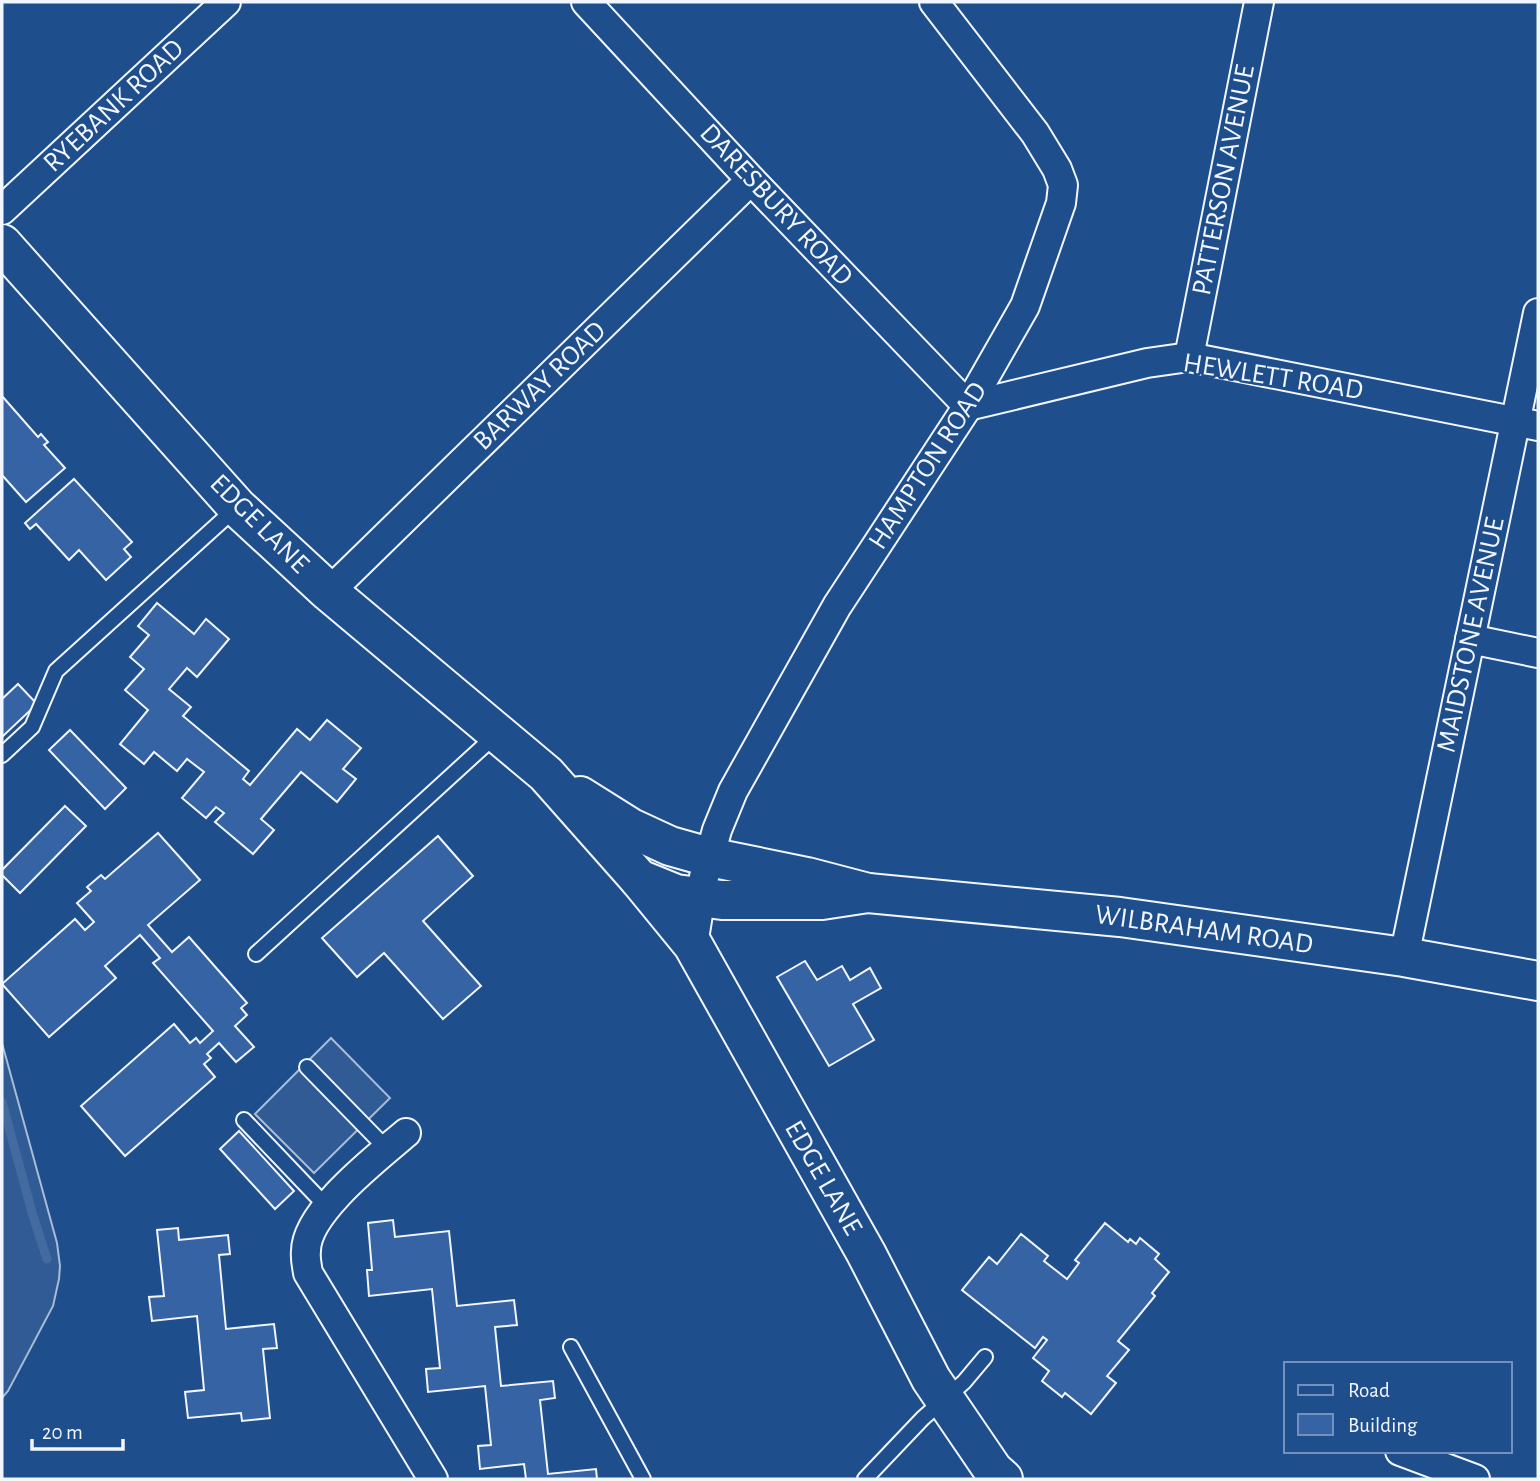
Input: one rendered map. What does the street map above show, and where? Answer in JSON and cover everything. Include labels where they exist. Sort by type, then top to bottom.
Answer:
[{"type":"main road","name":"EDGE LANE","points":[[2,244],[237,507],[329,592],[545,774],[639,879],[693,945],[866,1253],[931,1379],[993,1471],[1003,1479]]},
{"type":"main road","name":"EDGE LANE","points":[[545,774],[652,840],[709,857],[807,877],[868,893]]},
{"type":"main road","name":"EDGE LANE","points":[[639,879],[676,894],[722,900],[822,900],[868,893]]},
{"type":"main road","name":"WILBRAHAM ROAD","points":[[868,893],[1120,917],[1404,957],[1538,981]]},
{"type":"street","name":"RYEBANK ROAD","points":[[2,210],[226,2]]},
{"type":"street","name":"DARESBURY ROAD","points":[[586,2],[751,180],[968,406]]},
{"type":"street","name":"HAMPTON ROAD","points":[[693,945],[699,897],[709,857],[733,791],[836,606],[968,406],[1026,306],[1061,203],[1063,185],[1057,169],[1035,133],[934,2]]},
{"type":"street","name":"PATTERSON AVENUE","points":[[1189,357],[1259,2]]},
{"type":"street","name":"BARWAY ROAD","points":[[329,592],[751,180]]},
{"type":"street","name":"MAIDSTONE AVENUE","points":[[1404,957],[1471,639],[1527,424],[1538,313]]},
{"type":"street","name":"HEWLETT ROAD","points":[[968,406],[1147,363],[1189,357],[1527,424]]},
{"type":"street","points":[[1471,639],[1538,653]]},
{"type":"street","points":[[396,1141],[326,1206],[313,1226],[305,1249],[308,1273],[433,1479]]},
{"type":"street","points":[[1406,1453],[1475,1479]]},
{"type":"lane","points":[[2,755],[32,727],[56,671],[237,507]]},
{"type":"lane","points":[[256,954],[498,733]]},
{"type":"lane","points":[[307,1067],[396,1141]]},
{"type":"lane","points":[[244,1120],[326,1206]]},
{"type":"lane","points":[[571,1347],[643,1479]]},
{"type":"lane","points":[[866,1479],[985,1357]]},
{"type":"shaded area","points":[[331,1038],[390,1098],[314,1173],[255,1114]]},
{"type":"shaded area","points":[[2,1043],[57,1243],[60,1266],[53,1306],[2,1398]]},
{"type":"building","points":[[2,396],[38,437],[41,434],[48,442],[44,445],[65,468],[26,502],[2,475]]},
{"type":"building","points":[[74,479],[132,542],[124,549],[131,557],[106,580],[79,550],[69,560],[36,524],[30,529],[25,523]]},
{"type":"building","points":[[157,603],[194,634],[206,619],[229,639],[197,677],[187,668],[169,689],[191,707],[183,716],[249,771],[243,779],[250,785],[297,729],[310,740],[327,720],[361,748],[343,769],[356,779],[337,802],[301,772],[261,819],[274,830],[253,854],[215,822],[224,813],[216,807],[206,818],[182,798],[204,772],[187,759],[177,771],[154,752],[144,764],[120,744],[148,710],[125,690],[144,669],[130,657],[149,635],[138,626]]},
{"type":"building","points":[[18,684],[37,704],[2,737],[2,699]]},
{"type":"building","points":[[70,730],[126,788],[105,809],[49,750]]},
{"type":"building","points":[[65,806],[86,826],[20,893],[2,875],[2,870]]},
{"type":"building","points":[[158,833],[200,880],[148,925],[172,952],[189,937],[247,1003],[241,1008],[247,1015],[235,1026],[254,1047],[236,1062],[219,1043],[207,1054],[211,1058],[204,1064],[215,1077],[125,1156],[81,1106],[174,1024],[190,1043],[196,1038],[200,1043],[213,1031],[153,963],[160,958],[140,935],[105,966],[116,978],[49,1037],[2,984],[75,919],[85,930],[94,922],[77,903],[91,891],[87,887],[101,875],[105,879]]},
{"type":"building","points":[[438,836],[473,876],[423,921],[481,986],[443,1019],[384,953],[357,977],[322,938]]},
{"type":"building","points":[[805,961],[817,980],[842,966],[850,980],[870,968],[881,988],[853,1004],[874,1040],[829,1066],[777,977]]},
{"type":"building","points":[[239,1131],[294,1191],[275,1209],[220,1149]]},
{"type":"building","points":[[393,1220],[395,1237],[449,1231],[457,1306],[514,1300],[517,1325],[495,1327],[501,1386],[553,1381],[555,1398],[540,1400],[548,1474],[596,1469],[597,1479],[526,1479],[524,1464],[480,1469],[478,1446],[491,1445],[485,1386],[428,1392],[426,1369],[440,1368],[432,1289],[369,1296],[367,1270],[372,1270],[368,1223]]},
{"type":"building","points":[[1105,1223],[1128,1242],[1130,1239],[1136,1244],[1140,1238],[1159,1254],[1155,1259],[1169,1272],[1152,1293],[1155,1296],[1118,1341],[1129,1350],[1107,1376],[1116,1383],[1091,1414],[1065,1393],[1062,1397],[1042,1381],[1049,1371],[1033,1358],[1047,1340],[1043,1337],[1035,1348],[962,1290],[989,1257],[997,1264],[1021,1234],[1048,1256],[1044,1261],[1067,1279],[1079,1263],[1075,1260]]},
{"type":"building","points":[[178,1228],[179,1240],[228,1235],[230,1254],[219,1255],[226,1329],[274,1324],[277,1348],[263,1349],[270,1418],[242,1421],[241,1413],[188,1418],[185,1392],[204,1390],[197,1316],[152,1321],[149,1297],[164,1296],[157,1230]]},
{"type":"waterway","points":[[2,1102],[47,1259]]}]
